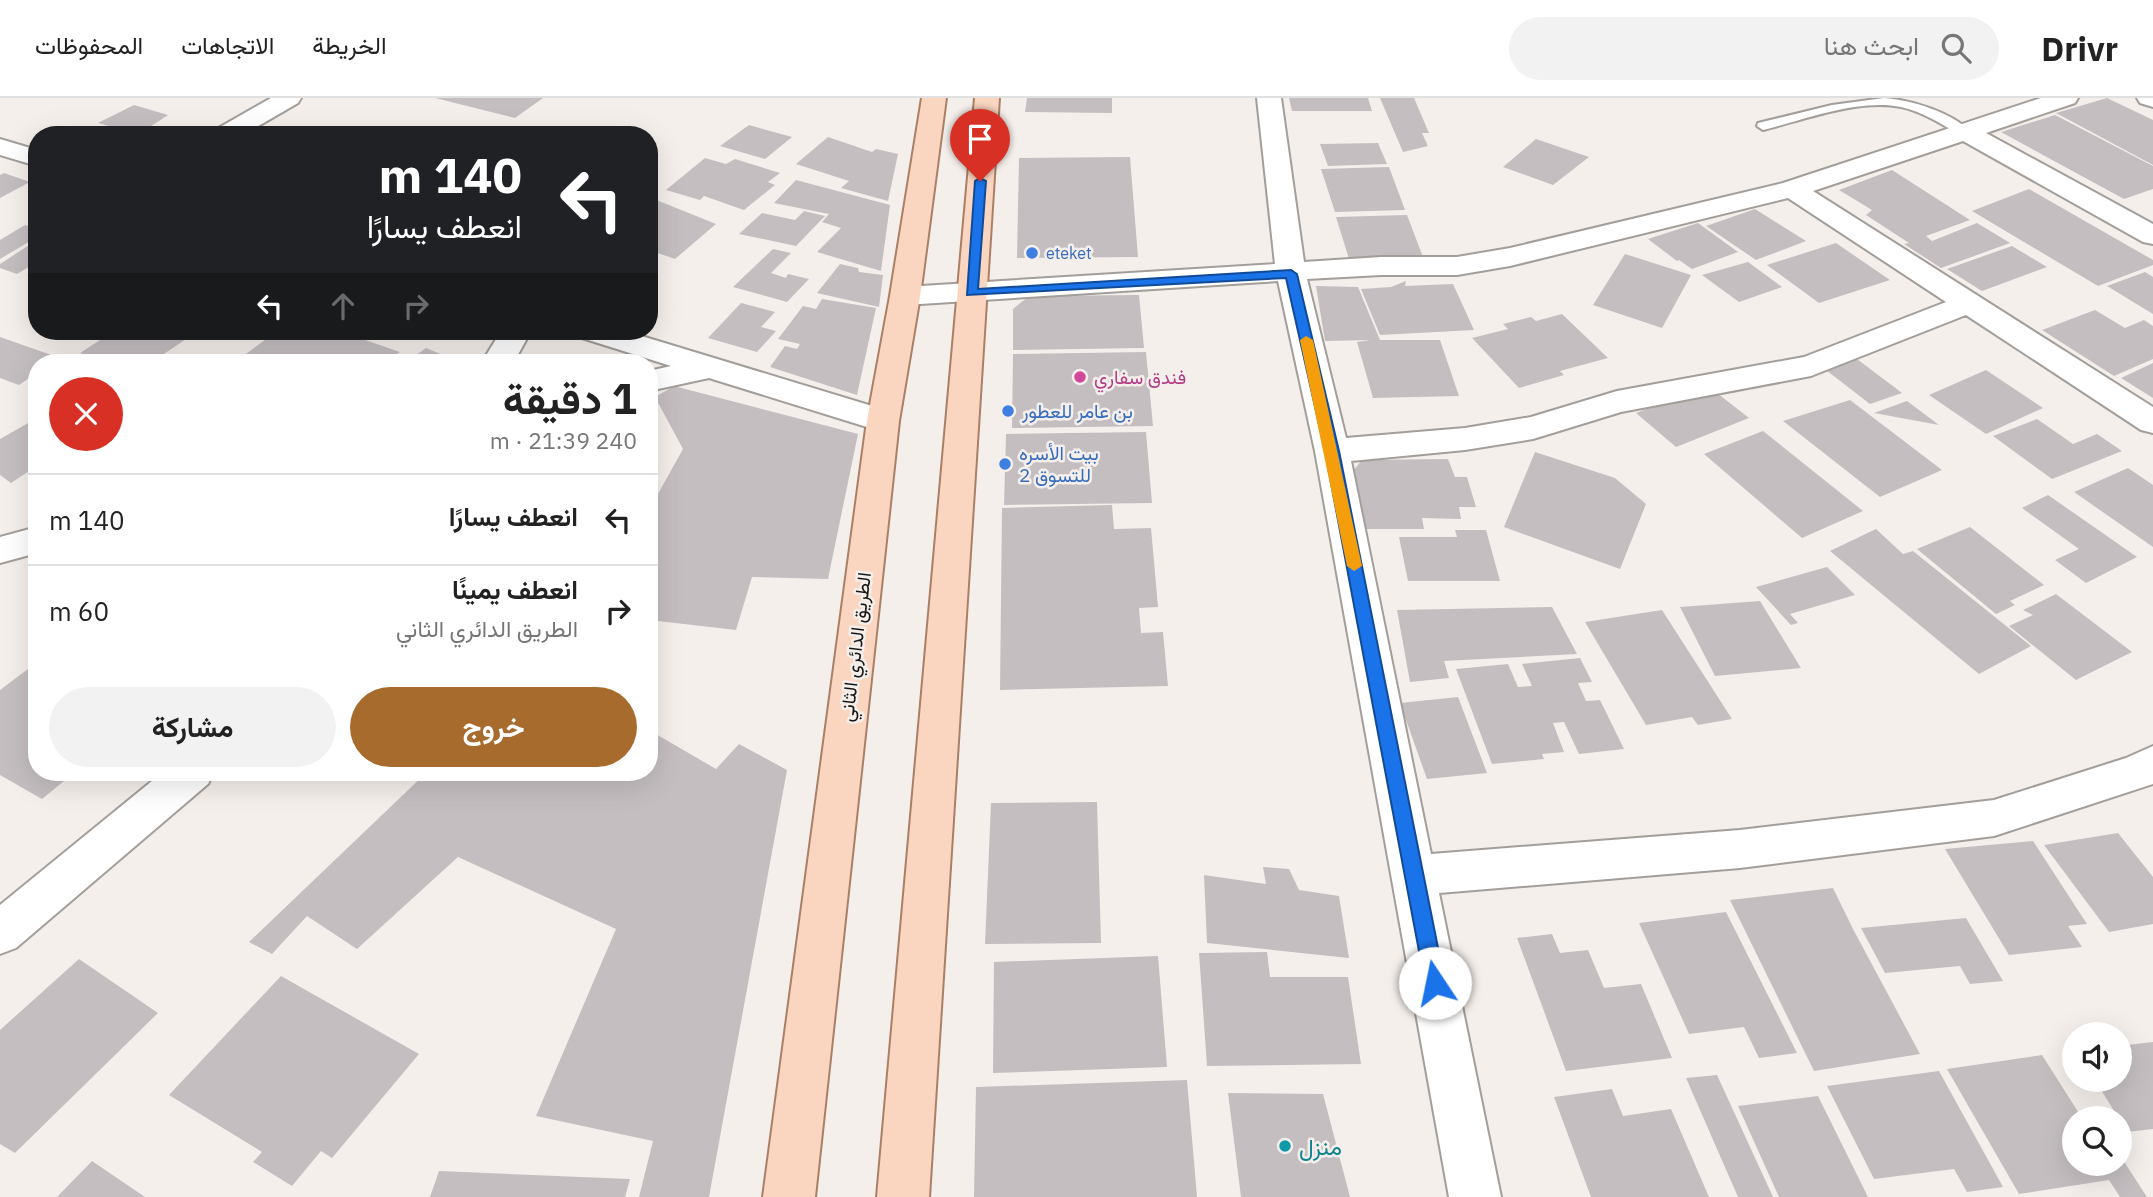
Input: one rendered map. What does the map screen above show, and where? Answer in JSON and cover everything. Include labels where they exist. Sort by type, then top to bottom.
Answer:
[{"type":"main road","name":"الطريق الدائري الثاني","points":[[789,1197],[883,421],[905,296],[933,98]]},
{"type":"main road","points":[[903,1197],[987,98]]},
{"type":"street","points":[[240,126],[289,98]]},
{"type":"street","points":[[1269,98],[1291,274],[1332,451],[1475,1197]]},
{"type":"street","points":[[905,296],[1291,274],[1381,266],[1457,266],[1510,257],[1792,189],[2066,98]]},
{"type":"street","points":[[1964,131],[2153,236]]},
{"type":"street","points":[[0,147],[28,155]]},
{"type":"street","points":[[1792,189],[2153,422]]},
{"type":"street","points":[[1332,451],[1465,439],[1533,428],[1617,402],[1811,366],[1967,304]]},
{"type":"street","points":[[623,340],[883,421]]},
{"type":"street","points":[[658,380],[714,367]]},
{"type":"street","points":[[0,550],[28,542]]},
{"type":"street","points":[[1415,875],[1740,849],[1994,818],[2139,771],[2153,763]]},
{"type":"street","points":[[0,933],[182,781]]},
{"type":"lane","points":[[1763,126],[1868,101],[1898,103],[1921,109],[1964,131]]},
{"type":"building","points":[[435,98],[543,98],[515,118]]},
{"type":"building","points":[[1027,98],[1112,98],[1112,113],[1025,112]]},
{"type":"building","points":[[1289,98],[1368,98],[1372,111],[1292,111]]},
{"type":"building","points":[[1380,98],[1414,98],[1429,133],[1422,133],[1428,146],[1403,152]]},
{"type":"building","points":[[2107,98],[2153,120],[2153,165],[2056,113]]},
{"type":"building","points":[[134,105],[168,115],[151,126],[109,126],[98,123]]},
{"type":"building","points":[[2055,115],[2153,166],[2153,189],[2124,199],[2001,132]]},
{"type":"building","points":[[749,125],[792,137],[765,159],[720,146]]},
{"type":"building","points":[[828,137],[872,152],[876,149],[898,154],[888,201],[841,188],[849,181],[796,164]]},
{"type":"building","points":[[1536,139],[1589,157],[1553,185],[1503,167]]},
{"type":"building","points":[[1378,143],[1387,164],[1328,166],[1320,144]]},
{"type":"building","points":[[1130,157],[1138,257],[1017,258],[1019,158]]},
{"type":"building","points":[[705,158],[726,164],[735,159],[780,173],[768,182],[775,185],[744,210],[704,196],[700,200],[666,190]]},
{"type":"building","points":[[1389,167],[1405,210],[1335,212],[1321,169]]},
{"type":"building","points":[[1892,170],[1970,220],[1926,236],[1932,241],[1977,223],[2010,243],[1941,268],[1866,215],[1872,210],[1839,190]]},
{"type":"building","points":[[4,173],[28,183],[0,198],[0,175]]},
{"type":"building","points":[[796,180],[890,205],[881,271],[817,252],[841,228],[822,222],[829,214],[774,203]]},
{"type":"building","points":[[2029,189],[2153,260],[2153,265],[2098,286],[1972,211]]},
{"type":"building","points":[[658,201],[716,224],[675,259],[658,253]]},
{"type":"building","points":[[1755,209],[1806,241],[1756,260],[1706,226]]},
{"type":"building","points":[[804,211],[825,216],[796,246],[739,234],[762,213],[795,220]]},
{"type":"building","points":[[1407,215],[1423,257],[1349,259],[1336,217]]},
{"type":"building","points":[[1698,223],[1738,252],[1692,269],[1648,239]]},
{"type":"building","points":[[25,225],[28,226],[28,242],[0,259],[0,240]]},
{"type":"building","points":[[1836,243],[1890,280],[1819,303],[1767,265]]},
{"type":"building","points":[[28,246],[28,267],[17,274],[0,268],[0,264]]},
{"type":"building","points":[[2012,246],[2047,267],[1982,291],[1947,269]]},
{"type":"building","points":[[773,249],[791,253],[771,273],[786,278],[788,274],[809,279],[787,302],[733,287]]},
{"type":"building","points":[[1625,254],[1691,275],[1662,328],[1593,305]]},
{"type":"building","points":[[1748,262],[1782,287],[1739,302],[1702,275]]},
{"type":"building","points":[[840,264],[858,268],[859,272],[883,275],[879,307],[817,293]]},
{"type":"building","points":[[2145,272],[2153,277],[2153,314],[2107,286]]},
{"type":"building","points":[[1406,281],[1405,286],[1453,284],[1474,330],[1380,335],[1361,289],[1391,287]]},
{"type":"building","points":[[1316,286],[1358,287],[1380,340],[1440,340],[1459,396],[1373,398],[1357,342],[1370,340],[1325,341]]},
{"type":"building","points":[[1139,295],[1144,348],[1013,350],[1013,309],[1029,296]]},
{"type":"building","points":[[822,299],[876,308],[857,395],[770,367],[785,346],[797,349],[800,344],[778,339],[803,306],[816,309]]},
{"type":"building","points":[[741,303],[775,312],[761,327],[776,331],[757,352],[708,338]]},
{"type":"building","points":[[2095,310],[2125,328],[2144,320],[2153,326],[2153,359],[2114,376],[2042,330]]},
{"type":"building","points":[[1562,314],[1608,358],[1560,371],[1564,375],[1519,388],[1472,338],[1508,329],[1503,324],[1531,317],[1536,321]]},
{"type":"building","points":[[0,337],[49,354],[28,354],[28,379],[19,385],[0,378]]},
{"type":"building","points":[[100,340],[185,340],[164,354],[80,353]]},
{"type":"building","points":[[265,340],[365,340],[400,352],[397,354],[246,354]]},
{"type":"building","points":[[426,348],[441,354],[417,354]]},
{"type":"building","name":"فندق سفاري","points":[[1146,352],[1153,426],[1012,428],[1013,354]]},
{"type":"building","points":[[1853,356],[1902,393],[1870,404],[1822,367]]},
{"type":"building","points":[[2153,363],[2153,398],[2121,378]]},
{"type":"building","points":[[1986,370],[2043,408],[1986,434],[1929,395]]},
{"type":"building","points":[[674,386],[858,434],[828,579],[752,577],[736,630],[658,621],[658,494],[683,449],[658,403],[658,395]]},
{"type":"building","points":[[1708,386],[1749,418],[1676,447],[1636,413]]},
{"type":"building","points":[[1850,400],[1942,470],[1880,497],[1783,421]]},
{"type":"building","points":[[1907,401],[1939,425],[1874,413]]},
{"type":"building","points":[[2037,419],[2073,444],[2097,434],[2122,451],[2052,479],[1993,436]]},
{"type":"building","points":[[28,423],[28,472],[11,483],[0,475],[0,439]]},
{"type":"building","points":[[1763,431],[1863,511],[1802,538],[1704,454]]},
{"type":"building","points":[[1146,432],[1152,503],[1004,505],[1006,434]]},
{"type":"building","points":[[1535,452],[1615,478],[1646,504],[1620,569],[1504,527]]},
{"type":"building","points":[[1448,459],[1455,477],[1467,477],[1476,507],[1459,507],[1461,519],[1422,518],[1424,529],[1364,529],[1352,472],[1362,460]]},
{"type":"building","points":[[2128,468],[2153,485],[2153,547],[2074,492]]},
{"type":"building","points":[[2048,495],[2137,557],[2086,583],[2055,560],[2079,549],[2022,508]]},
{"type":"building","points":[[1112,505],[1114,529],[1151,528],[1158,607],[1139,608],[1141,633],[1163,632],[1168,686],[1000,690],[1002,508]]},
{"type":"building","points":[[1970,527],[2044,585],[2010,601],[2015,605],[1996,614],[1917,549]]},
{"type":"building","points":[[1876,529],[1903,554],[1913,551],[2031,646],[1979,674],[1830,551]]},
{"type":"building","points":[[1455,530],[1486,530],[1500,581],[1408,581],[1399,537],[1457,537]]},
{"type":"building","points":[[1827,567],[1855,595],[1790,614],[1798,623],[1791,625],[1756,587]]},
{"type":"building","points":[[2056,594],[2132,652],[2076,680],[2009,626],[2033,615],[2023,610]]},
{"type":"building","points":[[1760,601],[1801,668],[1715,676],[1680,607]]},
{"type":"building","points":[[1552,607],[1577,654],[1444,661],[1449,678],[1410,682],[1397,610]]},
{"type":"building","points":[[1662,610],[1732,719],[1698,725],[1692,717],[1646,725],[1585,622]]},
{"type":"building","points":[[1580,658],[1592,682],[1578,683],[1586,701],[1600,700],[1624,749],[1579,754],[1564,722],[1553,723],[1564,752],[1542,754],[1544,759],[1492,764],[1456,669],[1508,664],[1518,687],[1532,686],[1522,664]]},
{"type":"building","points":[[28,669],[28,781],[64,781],[42,799],[0,775],[0,690]]},
{"type":"building","points":[[1458,697],[1487,773],[1427,779],[1400,703]]},
{"type":"building","points":[[658,735],[716,769],[739,744],[787,770],[709,1197],[639,1197],[653,1141],[536,1116],[616,929],[458,857],[357,949],[307,916],[272,954],[249,942],[418,781],[658,781]]},
{"type":"building","points":[[1097,802],[1101,943],[985,944],[991,803]]},
{"type":"building","points":[[2118,833],[2153,877],[2153,924],[2109,932],[2044,845]]},
{"type":"building","points":[[2033,841],[2087,924],[2068,926],[2082,947],[2009,955],[1945,849]]},
{"type":"building","points":[[1263,867],[1289,869],[1299,890],[1339,896],[1349,958],[1207,943],[1204,875],[1266,884]]},
{"type":"building","points":[[1833,888],[1920,1054],[1814,1071],[1730,900]]},
{"type":"building","points":[[1726,912],[1797,1053],[1759,1058],[1744,1027],[1689,1034],[1639,923]]},
{"type":"building","points":[[1966,918],[2003,981],[1970,984],[1960,966],[1885,973],[1861,928]]},
{"type":"building","points":[[1552,934],[1560,953],[1588,950],[1604,988],[1641,984],[1672,1058],[1566,1071],[1517,938]]},
{"type":"building","points":[[1267,952],[1270,977],[1348,977],[1361,1064],[1207,1066],[1199,953]]},
{"type":"building","points":[[1158,956],[1167,1067],[993,1073],[994,962]]},
{"type":"building","points":[[79,959],[158,1013],[15,1153],[0,1144],[0,1030]]},
{"type":"building","points":[[281,976],[419,1054],[332,1158],[321,1151],[292,1186],[253,1162],[262,1152],[169,1095]]},
{"type":"building","points":[[2153,1042],[2153,1129],[2132,1131],[2132,1106],[2111,1106],[2102,1092],[2132,1092],[2132,1044]]},
{"type":"building","points":[[2042,1055],[2062,1086],[2062,1092],[2065,1092],[2074,1106],[2062,1106],[2062,1176],[2132,1174],[2147,1197],[2120,1197],[2109,1180],[2019,1194],[1947,1069]]},
{"type":"building","points":[[1939,1071],[2003,1187],[1967,1192],[1954,1169],[1874,1179],[1827,1086]]},
{"type":"building","points":[[1717,1075],[1773,1197],[1738,1197],[1686,1078]]},
{"type":"building","points":[[1187,1080],[1197,1197],[974,1197],[976,1087]]},
{"type":"building","points":[[1612,1089],[1623,1116],[1671,1109],[1709,1197],[1591,1197],[1554,1097]]},
{"type":"building","name":"منزل","points":[[1228,1093],[1323,1094],[1350,1197],[1241,1197]]},
{"type":"building","points":[[1818,1096],[1868,1197],[1779,1197],[1738,1106]]},
{"type":"building","points":[[92,1161],[145,1197],[57,1197]]},
{"type":"building","points":[[439,1171],[630,1179],[625,1197],[430,1197]]},
{"type":"slow traffic","points":[[1306,340],[1332,451],[1354,566]]},
{"type":"place","name":"eteket","points":[[1032,253]]},
{"type":"place","name":"فندق سفاري","points":[[1080,377]]},
{"type":"place","name":"بن عامر للعطور","points":[[1008,411]]},
{"type":"place","name":"بيت الأسره للتسوق 2","points":[[1005,464]]},
{"type":"place","name":"منزل","points":[[1285,1146]]},
{"type":"route","points":[[980,181],[972,293],[1291,274],[1332,451],[1435,983]]}]
